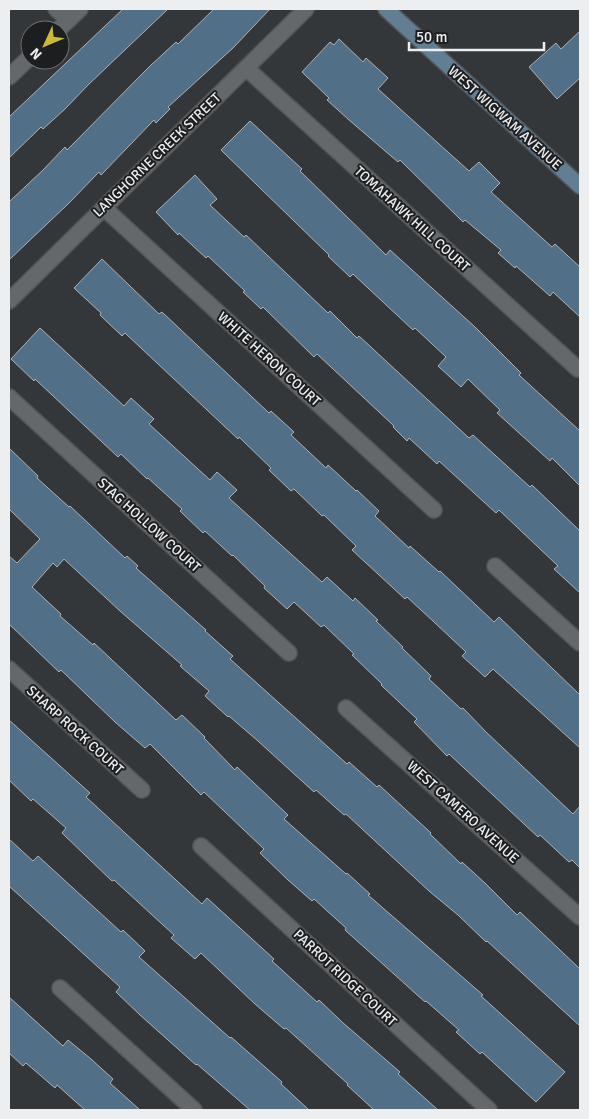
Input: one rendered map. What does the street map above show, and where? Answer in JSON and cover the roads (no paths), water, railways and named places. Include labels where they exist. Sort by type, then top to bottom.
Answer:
[{"type":"street","points":[[68,20],[80,9]]},
{"type":"street","name":"LANGHORNE CREEK STREET","points":[[9,301],[306,9]]},
{"type":"street","name":"WEST WIGWAM AVENUE","points":[[386,9],[580,186]]},
{"type":"street","points":[[9,77],[20,67]]},
{"type":"street","name":"TOMAHAWK HILL COURT","points":[[246,68],[578,369]]},
{"type":"street","name":"WHITE HERON COURT","points":[[104,208],[434,510]]},
{"type":"street","name":"STAG HOLLOW COURT","points":[[9,397],[289,653]]},
{"type":"street","points":[[495,566],[580,643]]},
{"type":"street","name":"SHARP ROCK COURT","points":[[9,669],[142,790]]},
{"type":"street","name":"WEST CAMERO AVENUE","points":[[346,708],[580,917]]},
{"type":"street","name":"PARROT RIDGE COURT","points":[[201,846],[488,1110]]},
{"type":"street","points":[[60,988],[194,1110]]}]
